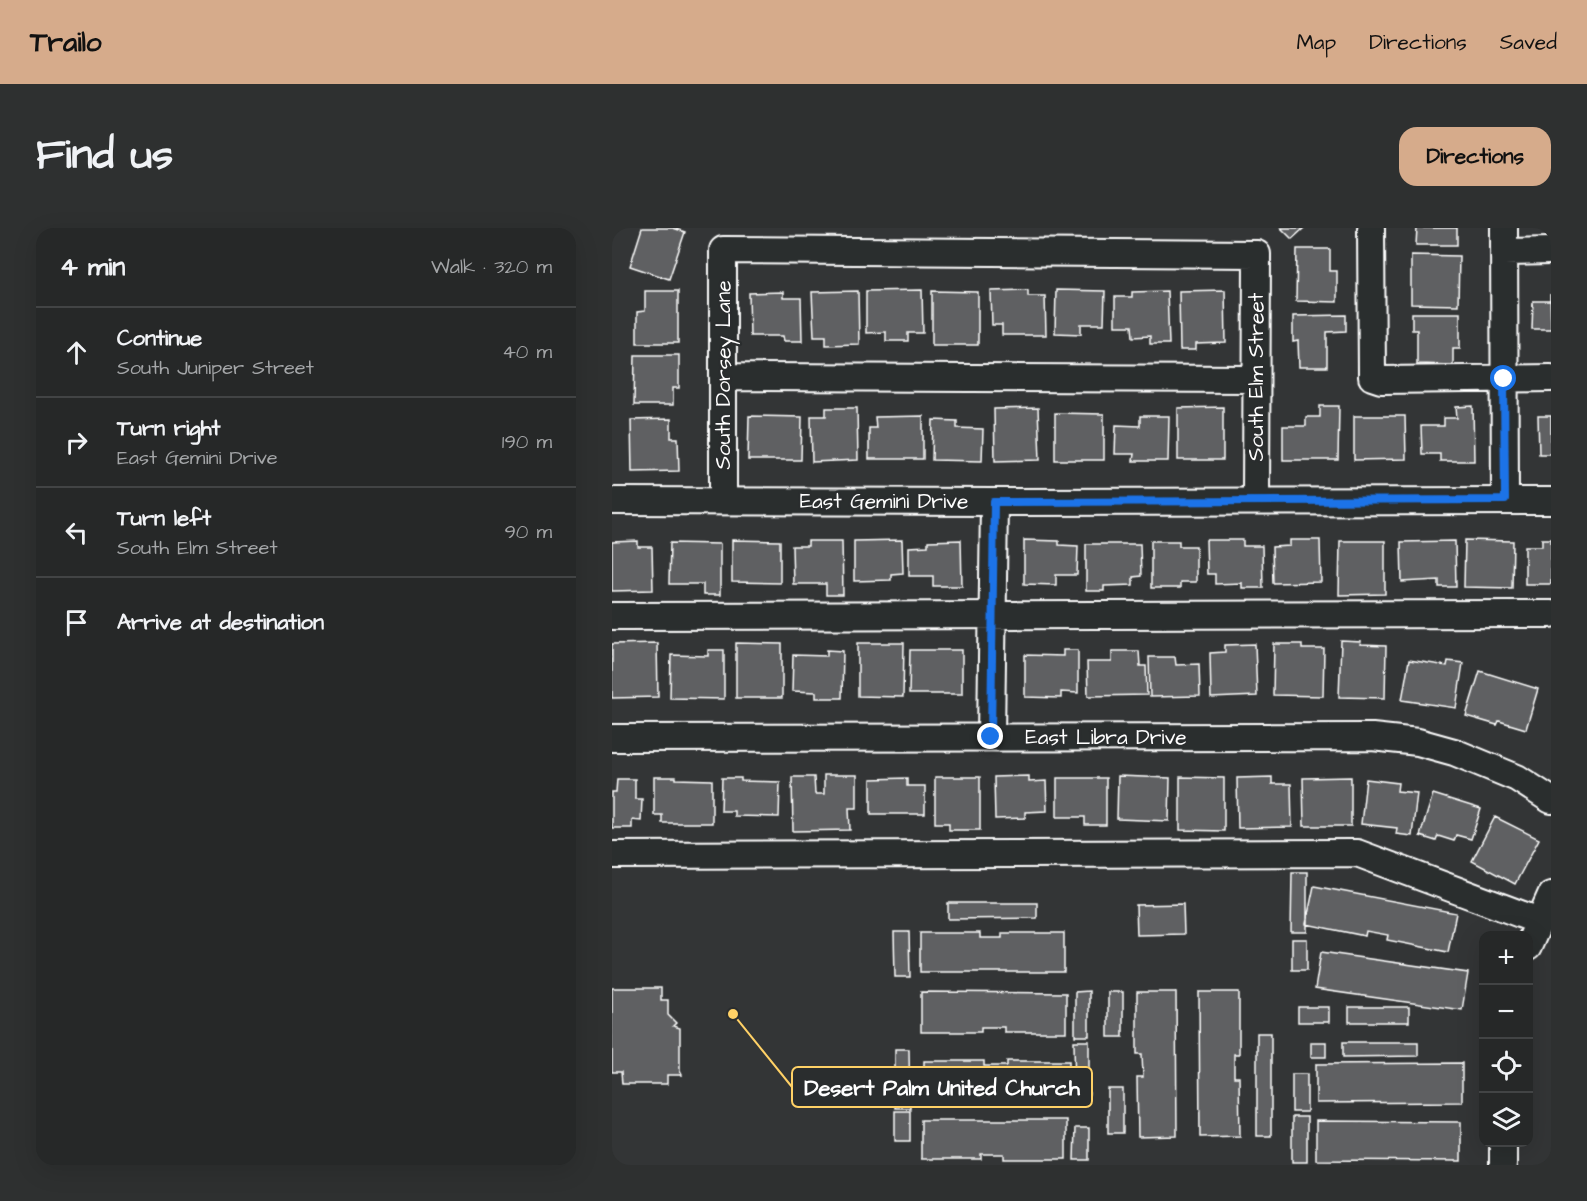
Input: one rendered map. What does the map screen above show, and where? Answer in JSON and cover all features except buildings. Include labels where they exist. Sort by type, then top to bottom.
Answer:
[{"type":"street","points":[[1371,228],[1372,377],[1381,380],[1551,378]]},
{"type":"street","points":[[1505,500],[1504,240],[1551,251]]},
{"type":"street","name":"South Dorsey Lane","points":[[723,500],[723,250],[1257,254]]},
{"type":"street","name":"South Elm Street","points":[[1256,500],[1257,254]]},
{"type":"street","points":[[723,377],[1256,379]]},
{"type":"street","name":"East Gemini Drive","points":[[612,501],[1551,501]]},
{"type":"street","points":[[991,737],[994,502]]},
{"type":"street","points":[[612,616],[1551,614]]},
{"type":"street","name":"East Libra Drive","points":[[612,738],[1372,737],[1418,742],[1454,752],[1517,778],[1551,800]]},
{"type":"street","points":[[612,855],[1358,853],[1539,921]]},
{"type":"street","points":[[1533,935],[1551,895]]},
{"type":"street","points":[[1503,1147],[1503,1165]]},
{"type":"place","name":"Desert Palm United Church","points":[[733,1014]]},
{"type":"route","points":[[991,737],[994,502],[1505,500],[1504,379]]}]
